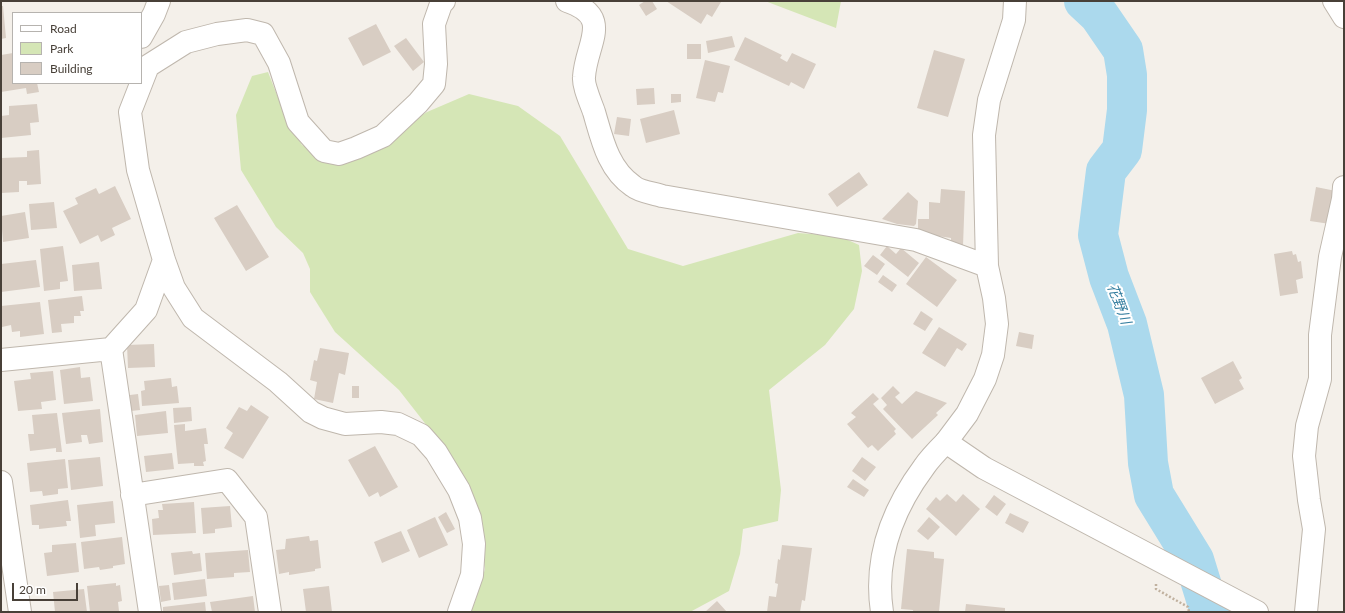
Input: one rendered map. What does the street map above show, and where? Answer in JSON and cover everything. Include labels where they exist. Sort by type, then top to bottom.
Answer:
[{"type":"street","points":[[142,35],[154,14],[159,1]]},
{"type":"street","points":[[142,81],[148,66],[186,42],[217,34],[247,30],[262,34],[279,63],[298,122],[324,151],[339,154],[383,136],[418,103],[434,84],[436,64],[434,24],[441,4],[444,1]]},
{"type":"street","points":[[567,1],[580,5],[591,14],[595,32],[586,60],[584,78],[604,148],[617,171],[634,187],[662,196],[916,240],[987,266]]},
{"type":"street","points":[[882,612],[880,566],[888,534],[907,493],[924,467],[946,442],[967,414],[985,380],[993,355],[997,324],[994,298],[987,266],[984,135],[989,100],[1014,20],[1015,1]]},
{"type":"street","points":[[1334,1],[1344,17]]},
{"type":"street","points":[[126,84],[138,170],[164,260],[174,288],[193,318],[278,382],[311,412],[323,418],[345,424],[381,422],[398,424],[421,435],[436,452],[459,490],[470,518],[473,537],[472,575],[459,612]]},
{"type":"street","points":[[130,112],[141,84]]},
{"type":"street","points":[[1306,612],[1314,529],[1304,456],[1307,426],[1320,380],[1320,335],[1330,257],[1343,199],[1344,187]]},
{"type":"street","points":[[1,360],[111,349],[146,310],[164,260]]},
{"type":"street","points":[[111,349],[150,612]]},
{"type":"street","points":[[946,442],[984,468],[1257,612]]},
{"type":"street","points":[[132,495],[227,480],[256,517],[270,612]]},
{"type":"street","points":[[1,482],[13,603]]},
{"type":"green space","points":[[765,1],[841,1],[836,28]]},
{"type":"green space","points":[[268,72],[286,118],[302,145],[333,162],[347,161],[427,112],[469,94],[518,106],[560,136],[628,249],[683,266],[798,233],[839,236],[859,245],[862,271],[854,309],[825,345],[769,390],[781,490],[778,521],[743,529],[740,554],[729,591],[690,612],[470,612],[475,602],[485,569],[475,499],[431,431],[399,390],[335,332],[310,292],[310,269],[303,253],[276,227],[241,170],[236,115],[252,76]]},
{"type":"building","points":[[645,1],[652,1],[657,9],[646,16],[639,5]]},
{"type":"building","points":[[666,1],[721,2],[712,17],[707,14],[701,24]]},
{"type":"building","points":[[1,6],[3,6],[6,38],[1,39]]},
{"type":"building","points":[[376,24],[391,52],[363,66],[348,38]]},
{"type":"building","points":[[732,36],[735,47],[708,53],[706,41]]},
{"type":"building","points":[[745,37],[782,55],[780,58],[787,62],[792,53],[816,64],[804,89],[791,82],[789,86],[734,60]]},
{"type":"building","points":[[406,38],[424,62],[413,71],[394,46]]},
{"type":"building","points":[[687,44],[701,44],[701,59],[687,59]]},
{"type":"building","points":[[934,50],[965,59],[948,117],[917,108]]},
{"type":"building","points":[[12,53],[12,84],[37,84],[39,92],[27,94],[26,88],[1,92],[1,55]]},
{"type":"building","points":[[705,60],[730,66],[723,93],[718,92],[715,102],[696,98]]},
{"type":"building","points":[[654,88],[655,104],[637,105],[636,89]]},
{"type":"building","points":[[671,94],[681,94],[681,102],[671,103]]},
{"type":"building","points":[[37,104],[39,122],[30,123],[31,135],[1,138],[1,116],[9,115],[9,106]]},
{"type":"building","points":[[674,110],[680,134],[646,143],[640,119]]},
{"type":"building","points":[[617,117],[631,119],[629,136],[614,134]]},
{"type":"building","points":[[39,150],[41,184],[27,185],[27,181],[19,181],[19,192],[1,193],[1,158],[27,157],[27,151]]},
{"type":"building","points":[[859,172],[868,185],[837,207],[828,194]]},
{"type":"building","points":[[115,186],[131,219],[112,228],[115,235],[101,242],[98,235],[80,244],[63,211],[78,204],[75,198],[96,188],[99,194]]},
{"type":"building","points":[[1316,187],[1336,191],[1330,224],[1310,221]]},
{"type":"building","points":[[941,189],[965,191],[963,246],[951,246],[951,238],[918,233],[918,219],[929,219],[929,202],[940,203]]},
{"type":"building","points":[[908,192],[918,201],[916,224],[914,226],[897,224],[882,219]]},
{"type":"building","points":[[54,202],[57,228],[31,230],[29,204]]},
{"type":"building","points":[[237,205],[269,257],[246,271],[214,218]]},
{"type":"building","points":[[25,212],[29,238],[3,242],[1,216]]},
{"type":"building","points":[[63,246],[68,281],[60,282],[60,289],[44,291],[40,249]]},
{"type":"building","points":[[887,246],[896,254],[901,248],[919,263],[908,277],[880,255]]},
{"type":"building","points":[[1292,251],[1293,255],[1296,254],[1298,262],[1301,261],[1303,278],[1296,280],[1298,293],[1280,296],[1274,254]]},
{"type":"building","points":[[873,255],[885,264],[877,275],[864,266]]},
{"type":"building","points":[[926,257],[957,280],[937,307],[906,284]]},
{"type":"building","points":[[36,260],[40,287],[1,292],[1,264]]},
{"type":"building","points":[[99,262],[102,289],[74,291],[72,265]]},
{"type":"building","points":[[883,275],[897,285],[892,292],[878,282]]},
{"type":"building","points":[[82,296],[84,311],[80,311],[81,316],[74,316],[74,323],[61,324],[62,332],[52,333],[48,300]]},
{"type":"building","points":[[40,302],[44,334],[20,337],[20,331],[12,332],[11,325],[2,327],[1,306]]},
{"type":"building","points":[[921,311],[933,319],[925,331],[913,324]]},
{"type":"building","points":[[939,327],[967,344],[962,351],[957,348],[945,367],[922,353]]},
{"type":"building","points":[[1019,332],[1034,335],[1032,349],[1016,346]]},
{"type":"building","points":[[154,344],[155,367],[128,368],[127,345]]},
{"type":"building","points":[[320,348],[349,353],[345,375],[339,373],[333,403],[314,399],[317,382],[310,380],[314,360],[317,361]]},
{"type":"building","points":[[1233,361],[1242,378],[1239,380],[1244,389],[1215,404],[1201,378]]},
{"type":"building","points":[[80,367],[81,378],[90,377],[93,401],[64,404],[60,370]]},
{"type":"building","points":[[53,371],[56,400],[41,402],[42,409],[18,411],[14,381],[31,379],[30,373]]},
{"type":"building","points":[[171,378],[172,387],[177,386],[179,403],[142,406],[141,391],[145,390],[144,381]]},
{"type":"building","points":[[352,386],[359,386],[359,398],[352,398]]},
{"type":"building","points":[[893,386],[900,393],[895,397],[902,404],[916,391],[947,403],[936,413],[938,415],[912,439],[883,409],[887,405],[881,398]]},
{"type":"building","points":[[873,393],[879,399],[873,404],[896,429],[894,431],[896,434],[878,451],[872,445],[868,448],[847,424],[856,417],[851,413]]},
{"type":"building","points":[[138,394],[140,410],[131,411],[130,395]]},
{"type":"building","points":[[251,405],[269,417],[243,459],[224,448],[233,433],[226,428],[239,407],[247,411]]},
{"type":"building","points":[[191,407],[192,421],[174,423],[173,408]]},
{"type":"building","points":[[100,409],[103,442],[89,444],[87,435],[81,435],[82,442],[66,444],[62,413]]},
{"type":"building","points":[[166,411],[168,433],[137,436],[135,415]]},
{"type":"building","points":[[57,413],[62,452],[56,452],[56,448],[30,451],[28,434],[34,434],[32,415]]},
{"type":"building","points":[[185,424],[185,431],[206,428],[208,444],[204,444],[206,461],[203,462],[204,466],[194,466],[194,463],[178,464],[174,425]]},
{"type":"building","points":[[375,446],[398,487],[380,497],[378,492],[369,497],[348,460]]},
{"type":"building","points":[[172,453],[174,469],[146,472],[144,456]]},
{"type":"building","points":[[100,457],[103,486],[71,490],[68,460]]},
{"type":"building","points":[[862,457],[876,467],[865,481],[852,471]]},
{"type":"building","points":[[65,459],[68,488],[58,489],[58,494],[43,496],[42,491],[30,492],[27,463]]},
{"type":"building","points":[[853,479],[869,490],[864,497],[847,487]]},
{"type":"building","points":[[947,494],[956,502],[963,494],[980,509],[956,536],[926,509],[936,497],[940,501]]},
{"type":"building","points":[[994,495],[1006,504],[997,516],[985,507]]},
{"type":"building","points":[[68,500],[71,521],[66,521],[67,526],[39,529],[39,525],[32,525],[30,505]]},
{"type":"building","points":[[113,501],[115,523],[95,525],[96,536],[80,538],[77,505]]},
{"type":"building","points":[[194,502],[196,533],[153,535],[152,519],[159,518],[158,510],[163,510],[162,504]]},
{"type":"building","points":[[230,506],[232,527],[215,529],[215,533],[203,534],[201,508]]},
{"type":"building","points":[[446,512],[455,529],[447,533],[438,517]]},
{"type":"building","points":[[1010,513],[1029,522],[1023,533],[1005,523]]},
{"type":"building","points":[[435,517],[448,545],[419,558],[407,530]]},
{"type":"building","points":[[929,517],[940,527],[928,540],[917,531]]},
{"type":"building","points":[[401,531],[410,551],[382,563],[374,542]]},
{"type":"building","points":[[309,536],[310,541],[318,540],[321,568],[315,569],[315,571],[289,575],[289,572],[279,574],[276,550],[285,549],[286,539]]},
{"type":"building","points":[[122,537],[125,564],[100,570],[99,567],[84,569],[81,542]]},
{"type":"building","points":[[76,543],[79,572],[47,576],[44,553],[52,552],[52,545]]},
{"type":"building","points":[[782,545],[812,548],[805,601],[802,600],[800,612],[767,612],[769,596],[776,597],[778,584],[775,583],[778,559],[780,560]]},
{"type":"building","points":[[907,549],[934,552],[934,558],[944,559],[939,612],[913,612],[913,610],[901,609]]},
{"type":"building","points":[[248,550],[250,572],[234,573],[234,577],[207,579],[205,553]]},
{"type":"building","points":[[192,551],[193,554],[200,553],[202,571],[174,575],[171,553]]},
{"type":"building","points":[[205,579],[207,596],[174,600],[172,583]]},
{"type":"building","points":[[116,583],[116,586],[120,585],[122,601],[118,602],[119,611],[90,612],[87,586]]},
{"type":"building","points":[[169,585],[171,600],[161,602],[159,586]]},
{"type":"building","points":[[329,586],[332,612],[306,612],[303,589]]},
{"type":"building","points":[[84,589],[87,612],[55,612],[53,592]]},
{"type":"building","points":[[253,596],[255,612],[212,612],[210,602]]},
{"type":"building","points":[[717,601],[727,612],[705,612]]},
{"type":"building","points":[[205,602],[206,612],[163,612],[163,607]]},
{"type":"building","points":[[966,604],[1005,608],[1005,612],[965,612]]},
{"type":"waterway","name":"花野川","points":[[1084,1],[1099,15],[1123,50],[1127,75],[1127,110],[1122,150],[1106,171],[1098,235],[1109,277],[1127,324],[1144,395],[1148,463],[1154,495],[1194,560],[1210,612]]}]
